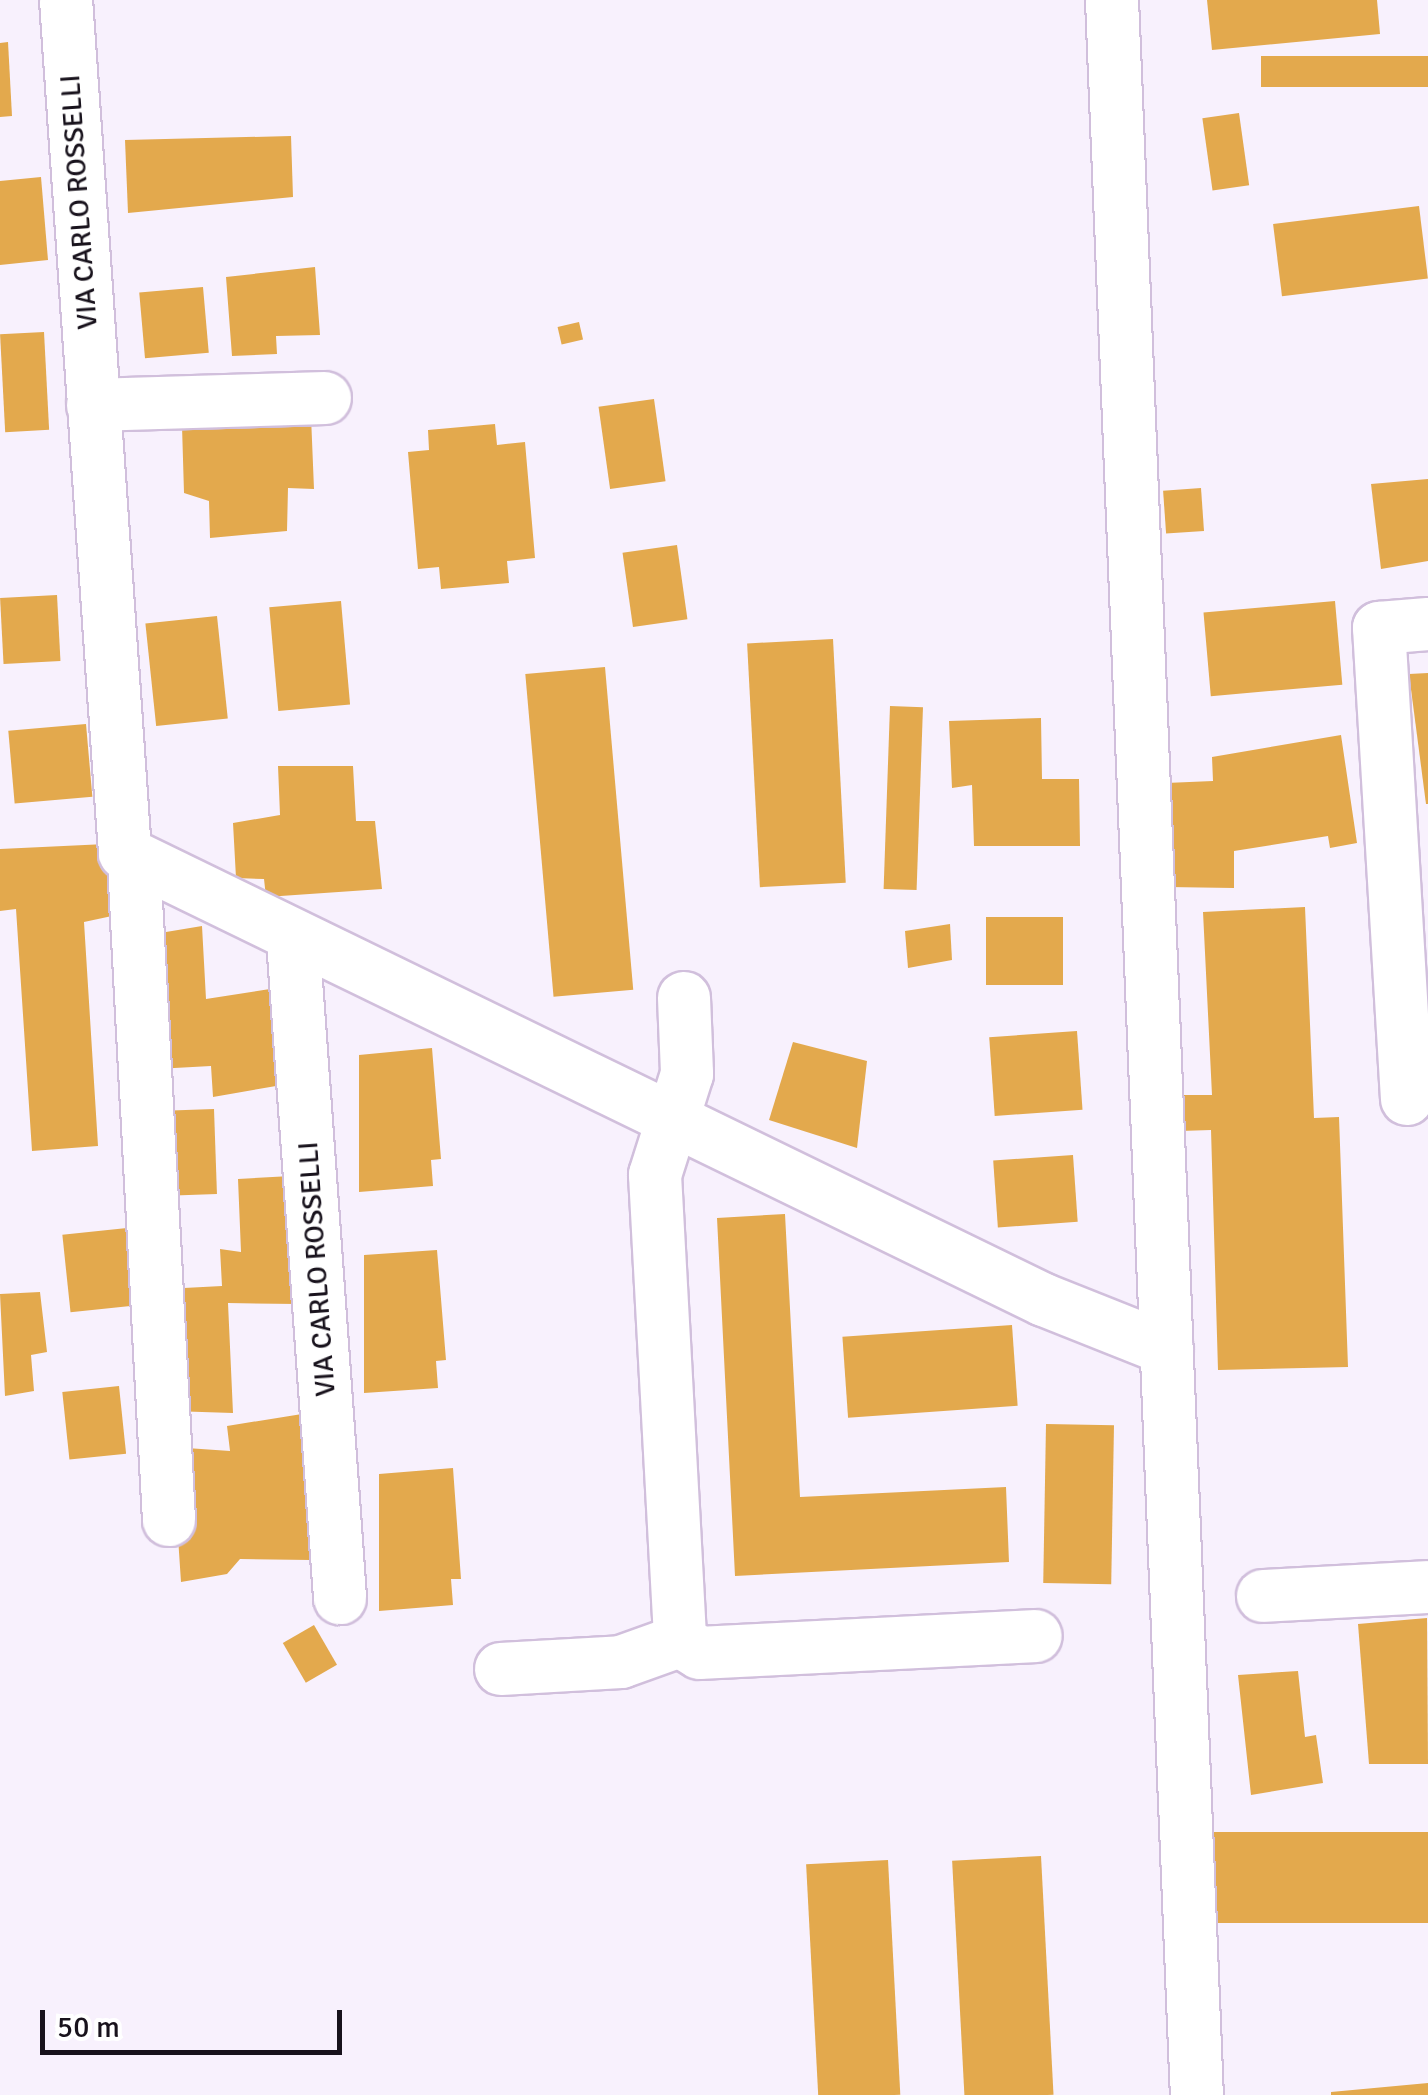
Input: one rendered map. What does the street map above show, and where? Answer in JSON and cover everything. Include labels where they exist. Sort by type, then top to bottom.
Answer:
[{"type":"street","name":"VIA CARLO ROSSELLI","points":[[66,0],[121,840],[134,863],[170,1520]]},
{"type":"street","points":[[1112,0],[1197,2095]]},
{"type":"street","points":[[93,405],[325,398]]},
{"type":"street","points":[[1407,1099],[1379,628],[1428,624]]},
{"type":"street","points":[[134,863],[1044,1300],[1166,1348]]},
{"type":"street","name":"VIA CARLO ROSSELLI","points":[[293,940],[340,1598]]},
{"type":"street","points":[[680,1641],[655,1176],[690,1053],[684,998]]},
{"type":"street","points":[[1263,1596],[1428,1587]]},
{"type":"street","points":[[680,1641],[700,1653],[1036,1636]]},
{"type":"street","points":[[501,1669],[621,1662],[680,1641]]},
{"type":"building","points":[[1207,0],[1377,0],[1380,34],[1212,50]]},
{"type":"building","points":[[8,42],[12,116],[0,117],[0,43]]},
{"type":"building","points":[[1261,56],[1428,56],[1428,87],[1261,87]]},
{"type":"building","points":[[1239,113],[1249,185],[1213,190],[1202,118]]},
{"type":"building","points":[[291,136],[293,197],[128,213],[125,140]]},
{"type":"building","points":[[41,177],[48,260],[0,265],[0,181]]},
{"type":"building","points":[[1419,206],[1428,278],[1282,296],[1273,224]]},
{"type":"building","points":[[315,267],[320,335],[276,336],[277,354],[232,356],[226,277]]},
{"type":"building","points":[[203,287],[209,353],[145,358],[139,293]]},
{"type":"building","points":[[579,322],[583,340],[562,344],[558,327]]},
{"type":"building","points":[[44,332],[49,430],[5,432],[0,334]]},
{"type":"building","points":[[654,399],[666,481],[610,489],[599,407]]},
{"type":"building","points":[[311,416],[314,489],[288,488],[287,531],[210,538],[209,501],[184,493],[182,426]]},
{"type":"building","points":[[495,424],[497,445],[525,442],[535,558],[507,561],[509,583],[441,589],[439,567],[418,569],[408,452],[429,450],[428,430]]},
{"type":"building","points":[[1428,479],[1428,561],[1381,569],[1371,484]]},
{"type":"building","points":[[1201,488],[1204,531],[1166,534],[1163,491]]},
{"type":"building","points":[[677,545],[687,619],[633,627],[623,553]]},
{"type":"building","points":[[57,595],[60,661],[4,664],[0,598]]},
{"type":"building","points":[[341,601],[350,705],[278,711],[269,607]]},
{"type":"building","points":[[1335,601],[1342,685],[1211,696],[1204,613]]},
{"type":"building","points":[[217,616],[228,718],[156,726],[145,624]]},
{"type":"building","points":[[833,639],[846,883],[760,887],[747,644]]},
{"type":"building","points":[[605,667],[633,990],[554,997],[525,674]]},
{"type":"building","points":[[1428,673],[1428,804],[1426,804],[1409,674]]},
{"type":"building","points":[[890,706],[923,707],[917,890],[884,889]]},
{"type":"building","points":[[1041,718],[1042,779],[1079,779],[1080,846],[974,846],[972,785],[952,788],[949,721]]},
{"type":"building","points":[[86,724],[92,797],[15,804],[8,731]]},
{"type":"building","points":[[1341,735],[1357,843],[1330,848],[1328,836],[1234,851],[1234,888],[1168,887],[1166,783],[1213,781],[1212,757]]},
{"type":"building","points":[[278,766],[353,766],[356,821],[375,821],[382,889],[266,897],[264,879],[236,878],[233,823],[280,815]]},
{"type":"building","points":[[106,844],[112,916],[84,922],[98,1146],[32,1151],[16,909],[0,911],[0,849]]},
{"type":"building","points":[[1305,907],[1314,1118],[1339,1117],[1348,1367],[1218,1370],[1211,1130],[1180,1131],[1177,1095],[1212,1095],[1203,912]]},
{"type":"building","points":[[986,917],[1063,917],[1063,985],[986,985]]},
{"type":"building","points":[[950,924],[952,960],[908,968],[905,931]]},
{"type":"building","points":[[202,926],[206,999],[270,989],[276,1086],[213,1097],[211,1066],[156,1069],[148,935]]},
{"type":"building","points":[[1077,1031],[1083,1110],[995,1116],[989,1037]]},
{"type":"building","points":[[793,1042],[867,1061],[857,1148],[769,1120]]},
{"type":"building","points":[[432,1048],[441,1159],[431,1160],[433,1186],[359,1192],[359,1055]]},
{"type":"building","points":[[214,1109],[217,1194],[153,1196],[150,1111]]},
{"type":"building","points":[[1073,1155],[1078,1222],[998,1227],[993,1161]]},
{"type":"building","points":[[291,1176],[297,1304],[228,1303],[233,1413],[171,1411],[165,1289],[222,1286],[220,1249],[241,1252],[238,1179]]},
{"type":"building","points":[[785,1214],[800,1497],[1006,1487],[1009,1562],[735,1576],[717,1218]]},
{"type":"building","points":[[127,1228],[135,1306],[71,1312],[62,1235]]},
{"type":"building","points":[[437,1250],[446,1360],[436,1361],[438,1388],[364,1393],[364,1255]]},
{"type":"building","points":[[40,1292],[47,1352],[31,1355],[34,1391],[5,1396],[0,1294]]},
{"type":"building","points":[[1012,1325],[1018,1406],[848,1418],[842,1337]]},
{"type":"building","points":[[119,1386],[126,1454],[69,1460],[62,1392]]},
{"type":"building","points":[[302,1414],[311,1560],[240,1559],[227,1574],[181,1582],[172,1447],[230,1451],[227,1426]]},
{"type":"building","points":[[1046,1424],[1114,1425],[1111,1584],[1043,1583]]},
{"type":"building","points":[[453,1468],[461,1579],[451,1579],[453,1605],[379,1611],[379,1474]]},
{"type":"building","points":[[1427,1618],[1428,1764],[1369,1764],[1358,1624]]},
{"type":"building","points":[[314,1625],[337,1665],[306,1683],[283,1643]]},
{"type":"building","points":[[1298,1671],[1305,1737],[1316,1735],[1323,1783],[1251,1795],[1238,1675]]},
{"type":"building","points":[[1200,1832],[1428,1832],[1428,1923],[1200,1923]]},
{"type":"building","points":[[1041,1856],[1054,2095],[964,2095],[952,1861]]},
{"type":"building","points":[[888,1860],[900,2095],[818,2095],[806,1864]]},
{"type":"building","points":[[1428,2083],[1428,2095],[1331,2095],[1331,2092]]}]
